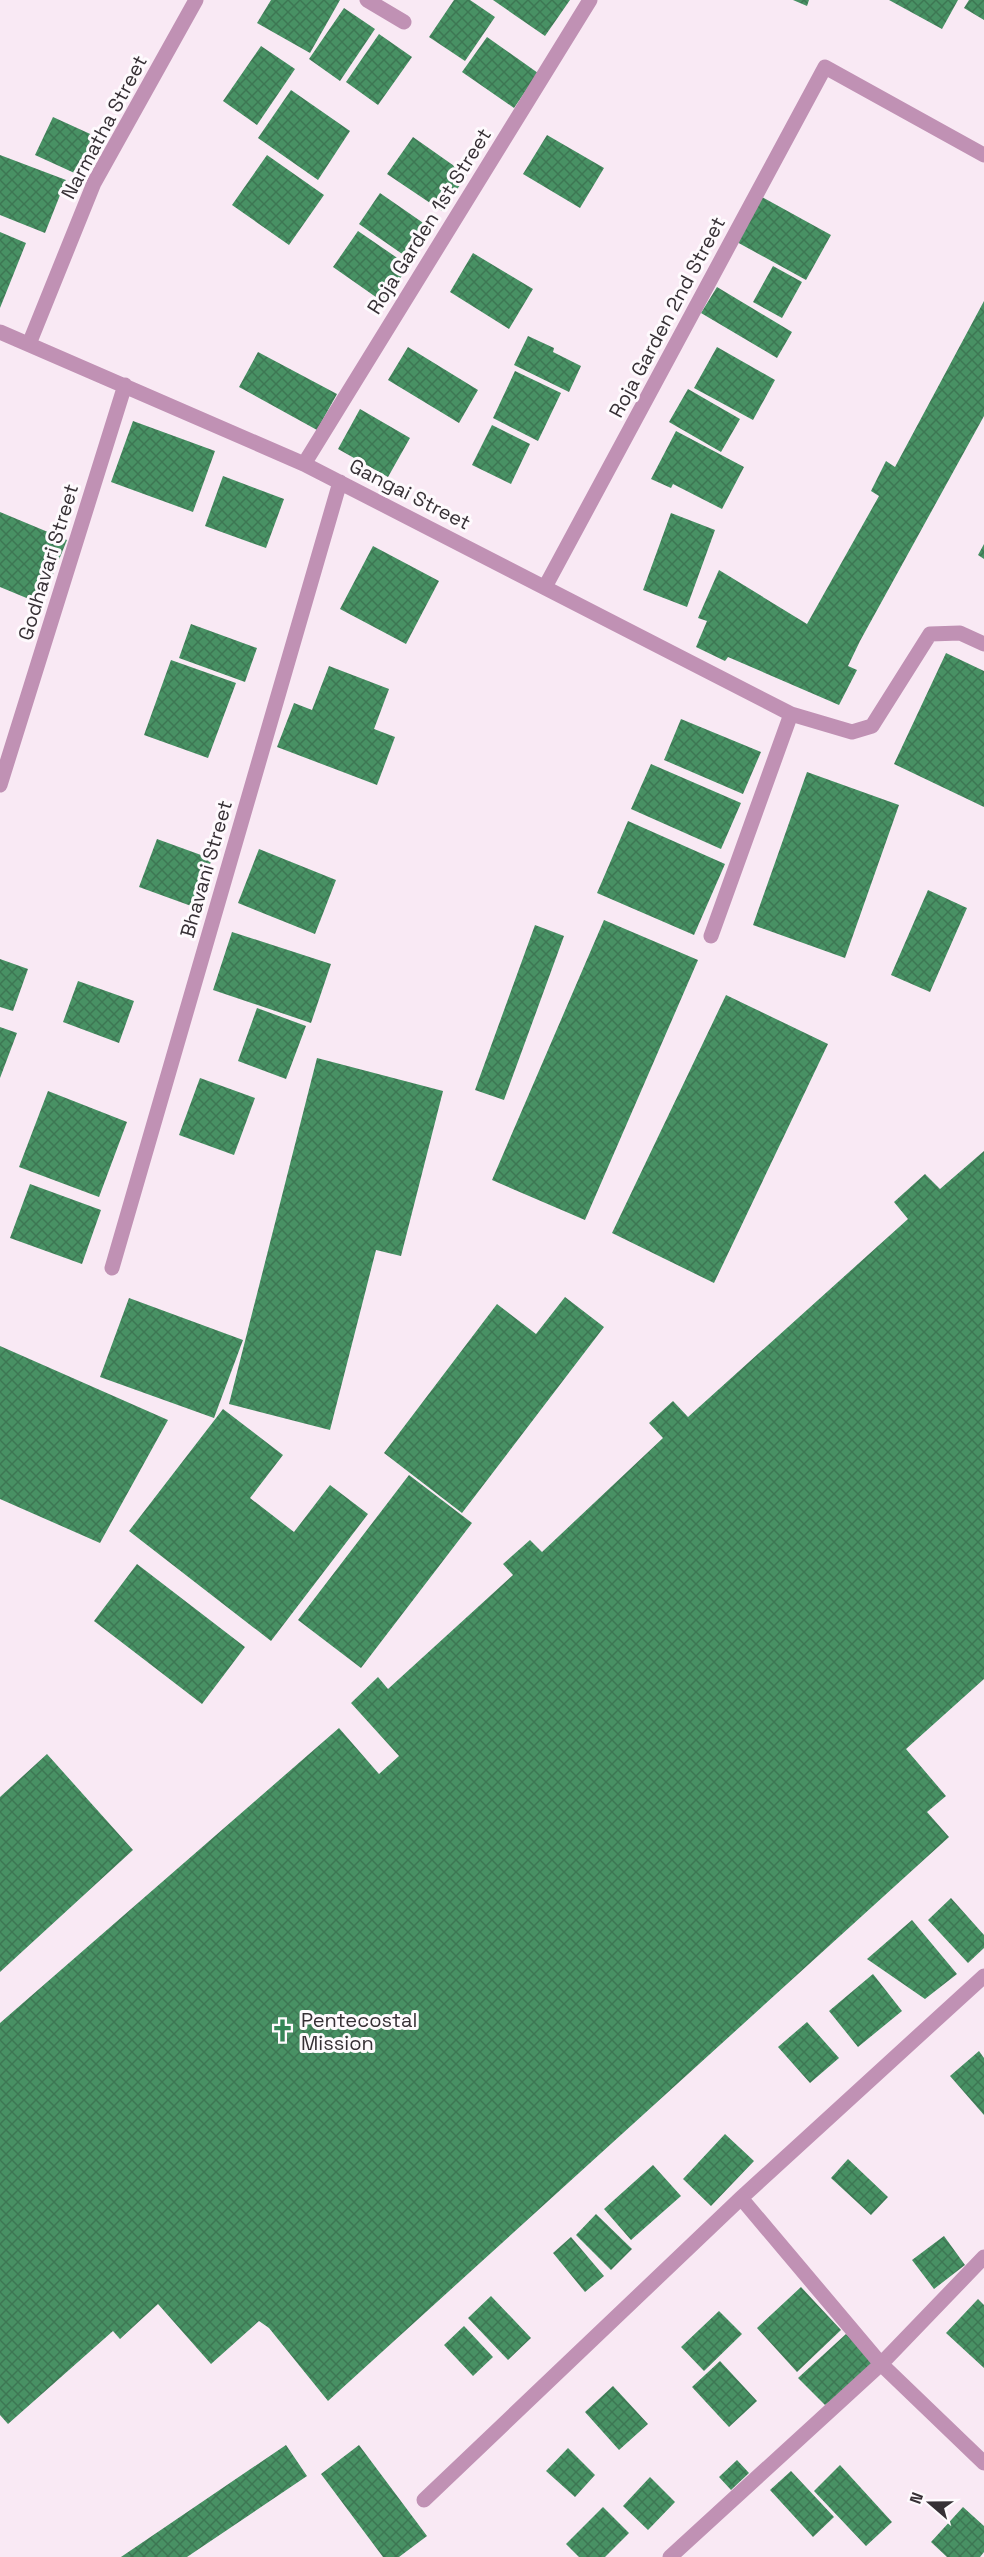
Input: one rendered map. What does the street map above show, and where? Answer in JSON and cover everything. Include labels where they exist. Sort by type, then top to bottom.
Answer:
[{"type":"street","name":"Narmatha Street","points":[[29,344],[94,183],[196,0]]},
{"type":"street","points":[[367,0],[404,22]]},
{"type":"street","name":"Roja Garden 1st Street","points":[[304,464],[590,0]]},
{"type":"street","name":"Roja Garden 2nd Street","points":[[545,587],[825,67],[984,155]]},
{"type":"street","name":"Gangai Street","points":[[0,332],[304,464],[791,714],[852,732],[872,726],[930,634],[960,633],[984,644]]},
{"type":"street","name":"Godhavari Street","points":[[0,785],[125,385]]},
{"type":"street","name":"Bhavani Street","points":[[112,1268],[340,482]]},
{"type":"street","points":[[711,936],[791,714]]},
{"type":"street","points":[[424,2500],[741,2198],[984,1976]]},
{"type":"street","points":[[741,2198],[881,2364],[984,2463]]},
{"type":"street","points":[[670,2557],[881,2364],[984,2257]]},
{"type":"building","points":[[271,0],[340,0],[310,53],[257,23]]},
{"type":"building","points":[[454,0],[470,0],[495,17],[465,61],[429,37]]},
{"type":"building","points":[[493,0],[570,0],[545,36]]},
{"type":"building","points":[[793,0],[809,0],[807,6]]},
{"type":"building","points":[[889,0],[958,0],[942,29]]},
{"type":"building","points":[[969,0],[984,0],[984,20],[964,8]]},
{"type":"building","points":[[344,8],[375,29],[340,81],[309,59]]},
{"type":"building","points":[[379,34],[412,57],[378,105],[346,82]]},
{"type":"building","points":[[487,37],[538,73],[514,108],[462,72]]},
{"type":"building","points":[[261,46],[295,69],[257,125],[223,101]]},
{"type":"building","points":[[291,90],[350,131],[318,180],[258,138]]},
{"type":"building","points":[[53,117],[99,138],[81,176],[35,155]]},
{"type":"building","points":[[547,135],[604,168],[580,208],[523,174]]},
{"type":"building","points":[[413,137],[467,175],[442,211],[387,174]]},
{"type":"building","points":[[0,155],[66,180],[45,233],[0,215]]},
{"type":"building","points":[[267,155],[324,195],[289,245],[232,205]]},
{"type":"building","points":[[380,193],[429,227],[408,258],[359,224]]},
{"type":"building","points":[[760,196],[831,235],[806,280],[735,241]]},
{"type":"building","points":[[358,231],[409,266],[383,302],[333,267]]},
{"type":"building","points":[[0,232],[26,243],[0,308]]},
{"type":"building","points":[[473,253],[533,289],[509,329],[450,292]]},
{"type":"building","points":[[773,266],[802,282],[782,318],[753,302]]},
{"type":"building","points":[[717,287],[792,332],[777,358],[701,313]]},
{"type":"building","points":[[984,301],[984,416],[860,641],[848,666],[857,670],[839,705],[728,657],[725,661],[696,647],[707,621],[698,618],[719,570],[807,624],[879,496],[871,491],[886,461],[895,467]]},
{"type":"building","points":[[528,336],[554,348],[553,352],[581,366],[569,392],[514,365]]},
{"type":"building","points":[[408,347],[478,390],[459,423],[388,380]]},
{"type":"building","points":[[717,347],[775,380],[753,420],[694,388]]},
{"type":"building","points":[[258,352],[337,394],[317,430],[239,387]]},
{"type":"building","points":[[515,371],[561,393],[538,441],[493,418]]},
{"type":"building","points":[[688,389],[740,419],[721,452],[669,422]]},
{"type":"building","points":[[360,409],[410,438],[388,477],[338,449]]},
{"type":"building","points":[[133,421],[215,451],[193,512],[111,482]]},
{"type":"building","points":[[492,425],[530,444],[511,484],[472,465]]},
{"type":"building","points":[[676,431],[744,467],[722,509],[673,484],[671,488],[651,479]]},
{"type":"building","points":[[223,476],[284,499],[266,548],[205,526]]},
{"type":"building","points":[[0,512],[67,540],[41,604],[0,587]]},
{"type":"building","points":[[671,513],[715,530],[687,607],[643,590]]},
{"type":"building","points":[[984,544],[984,559],[978,555]]},
{"type":"building","points":[[373,546],[439,581],[406,644],[340,609]]},
{"type":"building","points":[[191,624],[257,648],[245,682],[179,658]]},
{"type":"building","points":[[946,653],[984,671],[984,807],[894,764]]},
{"type":"building","points":[[171,660],[236,683],[208,758],[144,735]]},
{"type":"building","points":[[329,666],[389,689],[374,729],[395,737],[377,785],[277,747],[294,703],[312,710]]},
{"type":"building","points":[[681,719],[761,752],[743,794],[664,760]]},
{"type":"building","points":[[651,764],[741,803],[721,849],[631,809]]},
{"type":"building","points":[[807,772],[899,805],[845,958],[753,925]]},
{"type":"building","points":[[628,821],[725,864],[694,935],[597,893]]},
{"type":"building","points":[[157,839],[212,859],[194,907],[139,887]]},
{"type":"building","points":[[259,849],[336,880],[315,934],[238,903]]},
{"type":"building","points":[[928,890],[967,908],[930,992],[891,975]]},
{"type":"building","points":[[604,920],[698,960],[585,1220],[492,1180]]},
{"type":"building","points":[[535,925],[564,936],[504,1100],[475,1090]]},
{"type":"building","points":[[232,932],[331,964],[311,1023],[213,990]]},
{"type":"building","points":[[0,959],[28,969],[13,1011],[0,1007]]},
{"type":"building","points":[[78,981],[134,1001],[119,1043],[63,1022]]},
{"type":"building","points":[[726,995],[828,1044],[714,1283],[612,1233]]},
{"type":"building","points":[[257,1008],[306,1026],[286,1079],[238,1061]]},
{"type":"building","points":[[0,1027],[17,1033],[0,1078]]},
{"type":"building","points":[[317,1058],[443,1091],[401,1256],[376,1250],[330,1430],[229,1404]]},
{"type":"building","points":[[200,1078],[255,1098],[234,1155],[179,1135]]},
{"type":"building","points":[[48,1091],[127,1122],[99,1197],[19,1167]]},
{"type":"building","points":[[984,1151],[984,1679],[906,1749],[946,1796],[927,1812],[949,1837],[328,2401],[269,2328],[259,2321],[211,2364],[158,2304],[120,2339],[113,2331],[8,2424],[0,2415],[0,2023],[339,1728],[379,1774],[399,1756],[351,1703],[378,1677],[388,1689],[513,1575],[503,1564],[530,1540],[542,1552],[663,1438],[649,1423],[673,1401],[688,1417],[908,1219],[894,1202],[925,1174],[940,1189]]},
{"type":"building","points":[[30,1184],[101,1210],[82,1264],[10,1238]]},
{"type":"building","points":[[565,1297],[604,1327],[462,1513],[384,1453],[497,1304],[536,1334]]},
{"type":"building","points":[[129,1298],[243,1340],[214,1418],[100,1377]]},
{"type":"building","points":[[0,1346],[168,1420],[100,1543],[0,1499]]},
{"type":"building","points":[[223,1409],[283,1455],[250,1498],[294,1532],[330,1485],[368,1514],[271,1641],[129,1531]]},
{"type":"building","points":[[409,1475],[472,1523],[361,1668],[298,1620]]},
{"type":"building","points":[[137,1564],[245,1647],[202,1704],[94,1621]]},
{"type":"building","points":[[47,1754],[133,1850],[0,1972],[0,1797]]},
{"type":"building","points":[[951,1898],[984,1935],[984,1948],[968,1963],[928,1920]]},
{"type":"building","points":[[912,1920],[957,1974],[925,1999],[867,1959]]},
{"type":"building","points":[[873,1974],[902,2011],[858,2047],[829,2011]]},
{"type":"building","points":[[807,2022],[839,2058],[810,2083],[778,2047]]},
{"type":"building","points":[[979,2051],[984,2058],[984,2115],[950,2076]]},
{"type":"building","points":[[725,2134],[754,2161],[711,2206],[683,2179]]},
{"type":"building","points":[[848,2159],[888,2197],[871,2215],[831,2178]]},
{"type":"building","points":[[653,2165],[681,2196],[631,2240],[604,2209]]},
{"type":"building","points":[[596,2214],[632,2249],[611,2270],[576,2235]]},
{"type":"building","points":[[944,2236],[965,2265],[934,2289],[912,2260]]},
{"type":"building","points":[[571,2237],[604,2276],[585,2292],[553,2253]]},
{"type":"building","points":[[801,2287],[841,2330],[797,2372],[757,2328]]},
{"type":"building","points":[[491,2296],[531,2338],[508,2360],[468,2318]]},
{"type":"building","points":[[978,2299],[984,2305],[984,2368],[946,2333]]},
{"type":"building","points":[[719,2311],[742,2334],[704,2371],[681,2347]]},
{"type":"building","points":[[464,2326],[493,2357],[473,2376],[444,2345]]},
{"type":"building","points":[[846,2334],[881,2364],[825,2405],[798,2378]]},
{"type":"building","points":[[720,2361],[757,2401],[729,2427],[692,2387]]},
{"type":"building","points":[[613,2386],[648,2424],[619,2450],[585,2412]]},
{"type":"building","points":[[286,2445],[307,2476],[187,2557],[121,2557]]},
{"type":"building","points":[[359,2445],[427,2536],[399,2557],[383,2557],[321,2474]]},
{"type":"building","points":[[568,2448],[595,2475],[575,2497],[546,2471]]},
{"type":"building","points":[[737,2460],[749,2473],[731,2490],[719,2477]]},
{"type":"building","points":[[840,2465],[892,2522],[866,2546],[814,2491]]},
{"type":"building","points":[[791,2471],[834,2517],[813,2537],[770,2490]]},
{"type":"building","points":[[650,2477],[675,2502],[648,2530],[623,2506]]},
{"type":"building","points":[[603,2507],[629,2533],[605,2557],[579,2557],[566,2544]]},
{"type":"building","points":[[963,2507],[984,2526],[984,2552],[980,2557],[947,2557],[931,2542]]},
{"type":"place","name":"Pentecostal Mission","points":[[283,2031]]}]
